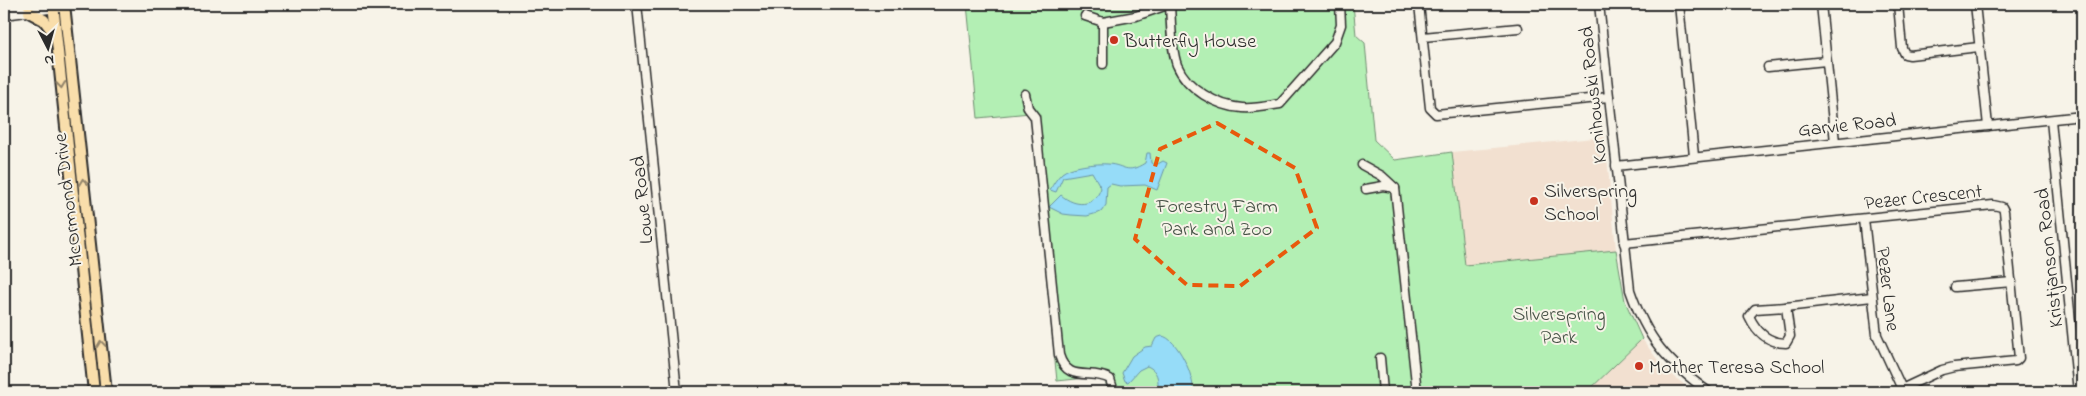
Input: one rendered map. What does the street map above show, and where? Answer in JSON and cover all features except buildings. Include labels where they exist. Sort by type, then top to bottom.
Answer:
[{"type":"main road","points":[[30,6],[56,36]]},
{"type":"main road","name":"McOrmond Drive","points":[[58,6],[56,36],[94,392]]},
{"type":"main road","name":"McOrmond Drive","points":[[58,6],[106,392]]},
{"type":"street","name":"Lowe Road","points":[[637,4],[677,392]]},
{"type":"street","points":[[1085,16],[1103,22],[1136,16],[1170,4],[1176,59],[1185,79],[1200,92],[1221,102],[1238,108],[1257,108],[1280,104],[1335,42],[1342,25],[1340,4]]},
{"type":"street","points":[[1419,4],[1430,108],[1436,114],[1608,97]]},
{"type":"street","name":"Konihowski Road","points":[[1599,4],[1630,290],[1648,332],[1682,372],[1709,392]]},
{"type":"street","points":[[1679,4],[1694,156]]},
{"type":"street","points":[[1821,4],[1835,142]]},
{"type":"street","points":[[1898,4],[1904,54],[1910,55],[1979,47]]},
{"type":"street","points":[[1975,4],[1988,126]]},
{"type":"street","points":[[4,6],[58,6]]},
{"type":"street","points":[[4,15],[30,6]]},
{"type":"street","points":[[1103,22],[1103,64]]},
{"type":"street","points":[[1422,37],[1518,28]]},
{"type":"street","points":[[1768,67],[1826,61]]},
{"type":"street","points":[[1025,94],[1028,108],[1035,117],[1059,355],[1062,364],[1074,373],[1100,374],[1110,379],[1114,392]]},
{"type":"street","name":"Garvie Road","points":[[1616,166],[1694,156],[2082,116]]},
{"type":"street","name":"Kristjanson Road","points":[[2051,120],[2078,392]]},
{"type":"street","points":[[1362,165],[1382,176],[1395,188],[1417,392]]},
{"type":"street","points":[[1366,189],[1383,186],[1395,188]]},
{"type":"street","name":"Pezer Crescent","points":[[1624,243],[1999,206],[2004,211],[2019,358],[2016,360],[1948,368],[1898,390]]},
{"type":"street","name":"Pezer Lane","points":[[1864,219],[1877,335],[1898,390]]},
{"type":"street","points":[[1955,287],[2012,282]]},
{"type":"street","points":[[1786,306],[1790,336],[1786,343],[1776,343],[1755,329],[1749,316],[1755,309],[1872,297]]},
{"type":"street","points":[[1380,358],[1383,392]]},
{"type":"highlighted area","points":[[1217,123],[1295,168],[1317,228],[1240,286],[1187,285],[1135,239],[1160,149]]},
{"type":"shaded area","name":"Silverspring School","points":[[1605,137],[1616,250],[1465,266],[1452,152]]},
{"type":"shaded area","name":"Mother Teresa School","points":[[1642,339],[1660,363],[1694,392],[1587,392]]},
{"type":"green space","name":"Forestry Farm Park and Zoo","points":[[967,4],[1353,4],[1356,35],[1365,43],[1374,140],[1395,160],[1452,152],[1465,265],[1616,250],[1625,301],[1642,339],[1587,392],[1107,392],[1105,376],[1057,381],[1030,113],[978,118]]},
{"type":"water","points":[[1147,153],[1150,153],[1151,163],[1156,165],[1163,161],[1167,163],[1157,190],[1145,185],[1120,186],[1111,184],[1107,187],[1106,205],[1101,212],[1087,216],[1063,214],[1049,207],[1061,195],[1072,202],[1084,204],[1094,199],[1101,188],[1092,172],[1063,177],[1056,192],[1050,190],[1062,173],[1077,167],[1097,164],[1108,164],[1129,169],[1139,167],[1145,163]]},
{"type":"water","points":[[1162,336],[1168,338],[1173,343],[1184,359],[1191,377],[1193,392],[1157,392],[1156,374],[1147,366],[1139,370],[1128,382],[1125,381],[1122,373],[1132,356],[1145,347],[1152,346],[1156,338]]},
{"type":"place","name":"Butterfly House","points":[[1114,40]]},
{"type":"place","name":"Silverspring School","points":[[1534,201]]},
{"type":"place","name":"Mother Teresa School","points":[[1639,366]]},
{"type":"park label","name":"Silverspring Park","points":[[1559,324]]}]
